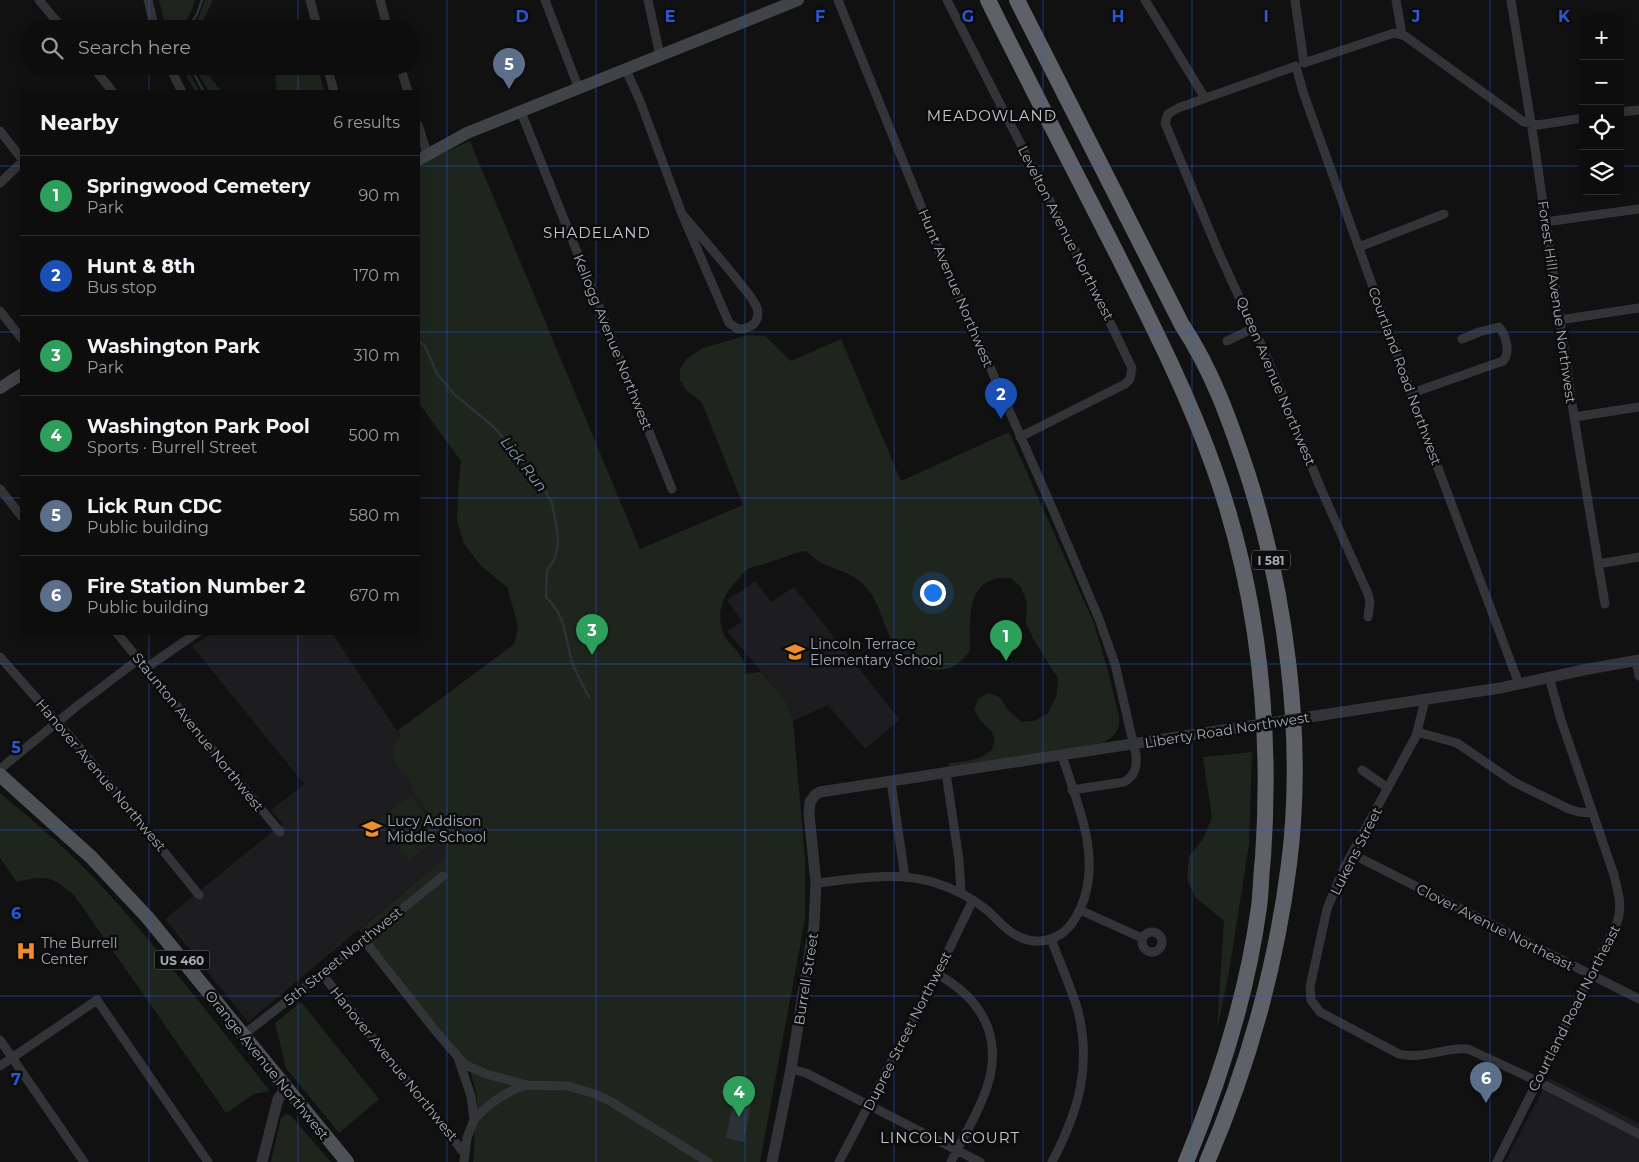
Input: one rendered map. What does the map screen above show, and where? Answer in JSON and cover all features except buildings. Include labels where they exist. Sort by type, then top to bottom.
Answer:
[{"type":"highway","name":"I 581","points":[[988,0],[1135,290],[1182,390],[1223,496],[1250,606],[1259,663],[1266,746],[1266,802],[1259,906],[1247,972],[1232,1036],[1214,1091],[1186,1162]]},
{"type":"highway","name":"I 581","points":[[1018,0],[1182,325],[1195,345],[1218,395],[1252,487],[1278,596],[1288,660],[1294,740],[1294,794],[1289,864],[1272,958],[1255,1030],[1228,1114],[1207,1162]]},
{"type":"main road","points":[[422,156],[468,133],[798,0]]},
{"type":"main road","points":[[0,388],[20,375]]},
{"type":"main road","name":"Orange Avenue Northwest","points":[[0,775],[57,825],[115,881],[153,924],[347,1162]]},
{"type":"street","points":[[39,0],[56,20]]},
{"type":"street","points":[[148,0],[153,20]]},
{"type":"street","points":[[310,0],[316,20]]},
{"type":"street","points":[[380,0],[386,20]]},
{"type":"street","points":[[545,0],[579,89]]},
{"type":"street","points":[[648,0],[660,56]]},
{"type":"street","name":"Hunt Avenue Northwest","points":[[838,0],[942,258],[1053,510],[1116,664],[1137,763],[1135,770],[1129,779],[1120,783],[1072,790]]},
{"type":"street","name":"Levelton Avenue Northwest","points":[[947,0],[1131,364],[1132,374],[1125,384],[1020,437]]},
{"type":"street","points":[[1144,0],[1205,98]]},
{"type":"street","name":"Courtland Road Northwest","points":[[1295,0],[1304,92],[1412,394],[1519,684]]},
{"type":"street","points":[[1396,0],[1402,34],[1524,122],[1538,125],[1579,119]]},
{"type":"street","name":"Forest Hill Avenue Northwest","points":[[1511,0],[1574,417],[1605,604]]},
{"type":"street","name":"Queen Avenue Northwest","points":[[1368,617],[1370,602],[1368,594],[1321,489],[1254,328],[1218,251],[1165,124],[1168,114],[1178,108],[1300,64],[1394,33],[1402,34]]},
{"type":"street","points":[[626,70],[640,101],[682,214],[729,323],[738,329],[750,328],[757,320],[758,315],[755,304],[732,272],[682,214]]},
{"type":"street","points":[[98,75],[109,90]]},
{"type":"street","points":[[174,75],[181,90]]},
{"type":"street","points":[[329,75],[333,90]]},
{"type":"street","points":[[403,75],[407,90]]},
{"type":"street","points":[[1624,112],[1639,110]]},
{"type":"street","name":"Kellogg Avenue Northwest","points":[[521,112],[672,488]]},
{"type":"street","points":[[0,131],[20,158]]},
{"type":"street","points":[[420,140],[422,156]]},
{"type":"street","points":[[0,183],[20,163]]},
{"type":"street","points":[[1545,222],[1639,208]]},
{"type":"street","points":[[1359,247],[1444,214]]},
{"type":"street","points":[[1560,320],[1639,308]]},
{"type":"street","points":[[0,311],[20,336]]},
{"type":"street","points":[[1412,394],[1503,361],[1506,358],[1505,339],[1502,329],[1499,327],[1462,339]]},
{"type":"street","points":[[1228,340],[1254,328]]},
{"type":"street","points":[[1574,417],[1639,407]]},
{"type":"street","points":[[0,489],[20,514]]},
{"type":"street","points":[[1598,564],[1639,557]]},
{"type":"street","name":"Staunton Avenue Northwest","points":[[119,635],[280,832]]},
{"type":"street","points":[[146,668],[194,635]]},
{"type":"street","name":"Hanover Avenue Northwest","points":[[0,657],[58,722],[199,895]]},
{"type":"street","points":[[0,770],[139,659]]},
{"type":"street","points":[[1637,660],[1639,676]]},
{"type":"street","name":"Liberty Road Northwest","points":[[815,795],[820,792],[1425,700],[1519,684],[1637,660]]},
{"type":"street","name":"Courtland Road Northeast","points":[[1497,1162],[1617,923],[1620,910],[1620,901],[1614,875],[1561,720],[1550,677]]},
{"type":"street","name":"Lukens Street","points":[[1425,700],[1417,732],[1352,854],[1334,892],[1322,928],[1310,987],[1313,1002],[1320,1012],[1399,1054],[1414,1056],[1460,1048],[1468,1049],[1537,1081]]},
{"type":"street","points":[[1417,732],[1457,743],[1514,782],[1569,810],[1593,813]]},
{"type":"street","points":[[816,884],[873,877],[905,877],[933,882],[973,900],[1016,936],[1036,941],[1051,939],[1066,930],[1080,910],[1087,890],[1090,862],[1088,840],[1062,755]]},
{"type":"street","points":[[1362,770],[1388,788]]},
{"type":"street","points":[[946,773],[960,860],[961,893]]},
{"type":"street","points":[[890,782],[905,877]]},
{"type":"street","name":"Burrell Street","points":[[772,1162],[791,1069],[814,926],[816,884],[809,814],[810,802],[815,795]]},
{"type":"street","name":"Clover Avenue Northeast","points":[[1352,854],[1639,999]]},
{"type":"street","name":"5th Street Northwest","points":[[243,1035],[443,876]]},
{"type":"street","name":"Dupree Street Northwest","points":[[839,1162],[937,974],[973,900]]},
{"type":"street","points":[[1080,910],[1142,938]]},
{"type":"street","points":[[1051,939],[1078,1013],[1083,1045],[1083,1063],[1078,1104],[1072,1122],[1052,1162]]},
{"type":"street","points":[[364,940],[458,1059],[470,1068],[527,1085],[568,1086],[595,1094],[610,1101],[708,1162]]},
{"type":"street","name":"Hanover Avenue Northwest","points":[[322,974],[465,1158]]},
{"type":"street","points":[[937,974],[961,989],[978,1008],[989,1030],[992,1044],[991,1071],[983,1099],[951,1162]]},
{"type":"street","points":[[0,1066],[97,1000],[208,1162]]},
{"type":"street","points":[[0,1040],[84,1162]]},
{"type":"street","points":[[458,1059],[471,1096],[474,1120]]},
{"type":"street","points":[[791,1069],[806,1074],[980,1162]]},
{"type":"street","points":[[1537,1081],[1639,1134]]},
{"type":"street","points":[[465,1158],[467,1138],[474,1120],[485,1109],[512,1090],[527,1085]]},
{"type":"street","points":[[262,1162],[278,1099],[286,1089]]},
{"type":"shaded area","points":[[159,0],[195,0],[186,20],[164,20]]},
{"type":"shaded area","points":[[205,0],[213,0],[203,20],[197,20]]},
{"type":"shaded area","points":[[186,75],[190,75],[199,90],[195,90]]},
{"type":"shaded area","points":[[199,75],[208,75],[220,90],[208,90]]},
{"type":"shaded area","points":[[275,75],[320,75],[324,90],[277,90]]},
{"type":"shaded area","points":[[470,141],[640,549],[743,505],[702,403],[686,390],[680,380],[680,369],[686,359],[703,348],[748,335],[765,336],[791,361],[841,339],[901,481],[1009,432],[1093,621],[1119,717],[1117,730],[1113,736],[1102,743],[949,768],[949,763],[979,758],[991,749],[994,743],[992,733],[974,710],[978,699],[988,693],[999,697],[1010,712],[1022,722],[1034,721],[1048,713],[1056,697],[1058,679],[1026,623],[1027,603],[1021,587],[1011,578],[995,579],[985,583],[978,590],[971,609],[970,651],[957,664],[941,670],[917,666],[900,657],[873,597],[862,583],[849,574],[819,561],[807,551],[798,552],[746,570],[726,595],[721,609],[721,624],[726,637],[744,662],[744,674],[761,672],[786,701],[793,721],[805,858],[805,919],[760,1162],[473,1162],[477,1096],[471,1074],[359,930],[448,855],[446,837],[414,793],[409,778],[392,757],[394,743],[401,736],[397,731],[513,645],[518,626],[507,587],[481,566],[464,544],[457,521],[461,461],[420,405],[420,163]]},
{"type":"shaded area","name":"Lincoln Terrace Elementary School","points":[[756,581],[771,602],[794,587],[900,720],[865,749],[828,705],[793,721],[786,701],[727,631],[742,622],[727,600]]},
{"type":"shaded area","name":"Lucy Addison Middle School","points":[[209,635],[333,635],[397,731],[472,835],[248,1022],[165,919],[282,824],[271,810],[304,784],[192,646]]},
{"type":"shaded area","points":[[1252,752],[1249,844],[1229,972],[1217,1030],[1224,921],[1195,897],[1187,879],[1189,857],[1203,839],[1212,817],[1203,757]]},
{"type":"shaded area","points":[[0,793],[71,855],[117,903],[270,1091],[254,1094],[226,1113],[74,895],[59,884],[48,879],[35,878],[17,882],[0,858]]},
{"type":"shaded area","points":[[411,795],[441,836],[409,860],[378,820]]},
{"type":"shaded area","points":[[301,1002],[379,1099],[339,1133],[286,1068],[275,1023]]},
{"type":"shaded area","points":[[1549,1078],[1639,1123],[1639,1162],[1505,1162]]},
{"type":"shaded area","points":[[724,1082],[754,1087],[744,1142],[726,1138],[734,1097],[721,1094]]},
{"type":"shaded area","points":[[286,1114],[291,1116],[331,1162],[271,1162],[281,1118]]},
{"type":"waterway","name":"Lick Run","points":[[193,20],[202,0]]},
{"type":"waterway","name":"Lick Run","points":[[195,75],[203,90]]},
{"type":"waterway","name":"Lick Run","points":[[420,342],[425,346],[437,374],[455,395],[495,428],[540,482],[552,503],[558,544],[555,558],[547,571],[546,597],[553,604],[561,618],[572,663],[589,697]]},
{"type":"place","name":"Lick Run CDC","points":[[509,89]]},
{"type":"place","name":"Hunt & 8th","points":[[1001,419]]},
{"type":"place","name":"Lincoln Terrace Elementary School","points":[[795,652]]},
{"type":"place","name":"Washington Park","points":[[592,655]]},
{"type":"place","name":"Springwood Cemetery","points":[[1006,661]]},
{"type":"place","name":"Lucy Addison Middle School","points":[[372,829]]},
{"type":"place","name":"The Burrell Center","points":[[26,951]]},
{"type":"place","name":"Fire Station Number 2","points":[[1486,1103]]},
{"type":"place","name":"Washington Park Pool","points":[[739,1117]]},
{"type":"district","name":"MEADOWLAND","points":[[992,115]]},
{"type":"district","name":"SHADELAND","points":[[597,232]]},
{"type":"district","name":"LINCOLN COURT","points":[[950,1137]]}]
